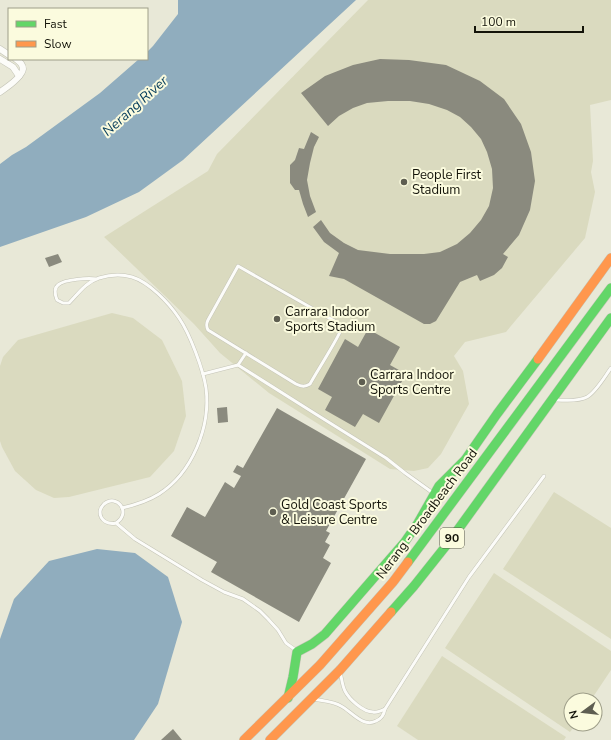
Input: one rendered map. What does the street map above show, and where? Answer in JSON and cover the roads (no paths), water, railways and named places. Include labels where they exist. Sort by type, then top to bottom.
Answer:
[{"type":"main road","points":[[288,698],[296,665],[297,652],[305,649],[325,634],[404,543],[418,523],[439,486],[465,460],[611,258]]},
{"type":"main road","name":"Nerang - Broadbeach Road","points":[[244,740],[320,665],[393,582],[611,288]]},
{"type":"main road","name":"90","points":[[270,740],[340,670],[394,609],[431,564],[487,490],[611,318]]},
{"type":"street","points":[[0,58],[11,65],[19,76]]},
{"type":"street","points":[[0,92],[10,86],[22,72],[23,68],[21,63],[17,60]]},
{"type":"lane","points":[[238,266],[338,323],[340,326],[341,330],[310,384],[307,386],[296,384],[246,353],[211,333],[208,330],[206,323],[238,266]]},
{"type":"lane","points":[[97,279],[87,278],[59,284],[55,288],[57,300],[63,303],[69,302],[78,292],[97,279],[108,276],[119,275],[132,277],[142,281],[154,290],[179,318],[187,333],[203,374],[206,389],[205,416],[199,443],[185,468],[169,486],[159,494],[135,505],[122,508]]},
{"type":"lane","points":[[203,374],[238,364],[246,353]]},
{"type":"lane","points":[[238,364],[386,458],[434,494]]},
{"type":"lane","points":[[552,400],[574,400],[586,398],[593,392],[611,368]]},
{"type":"lane","points":[[312,699],[334,703],[341,706],[357,718],[369,723],[378,720],[384,714],[385,709],[469,576],[544,476]]},
{"type":"lane","points":[[116,523],[123,515],[122,508],[118,503],[112,501],[105,503],[101,508],[101,515],[105,522],[116,523],[135,539],[202,580],[224,592],[242,599],[260,611],[278,630],[286,643],[297,652]]},
{"type":"lane","points":[[340,670],[344,690],[350,699],[367,711],[374,713],[385,709]]},
{"type":"water","name":"Nerang River","points":[[178,0],[356,0],[183,160],[139,192],[86,217],[0,247],[0,164],[100,93],[138,60],[148,60],[148,51],[178,14]]},
{"type":"water","points":[[97,549],[135,553],[168,577],[182,622],[158,704],[134,740],[0,740],[0,639],[14,599],[49,561]]},
{"type":"place","name":"People First Stadium","points":[[404,182]]},
{"type":"place","name":"Carrara Indoor Sports Stadium","points":[[277,319]]},
{"type":"place","name":"Carrara Indoor Sports Centre","points":[[362,382]]},
{"type":"place","name":"Gold Coast Sports & Leisure Centre","points":[[273,512]]}]
